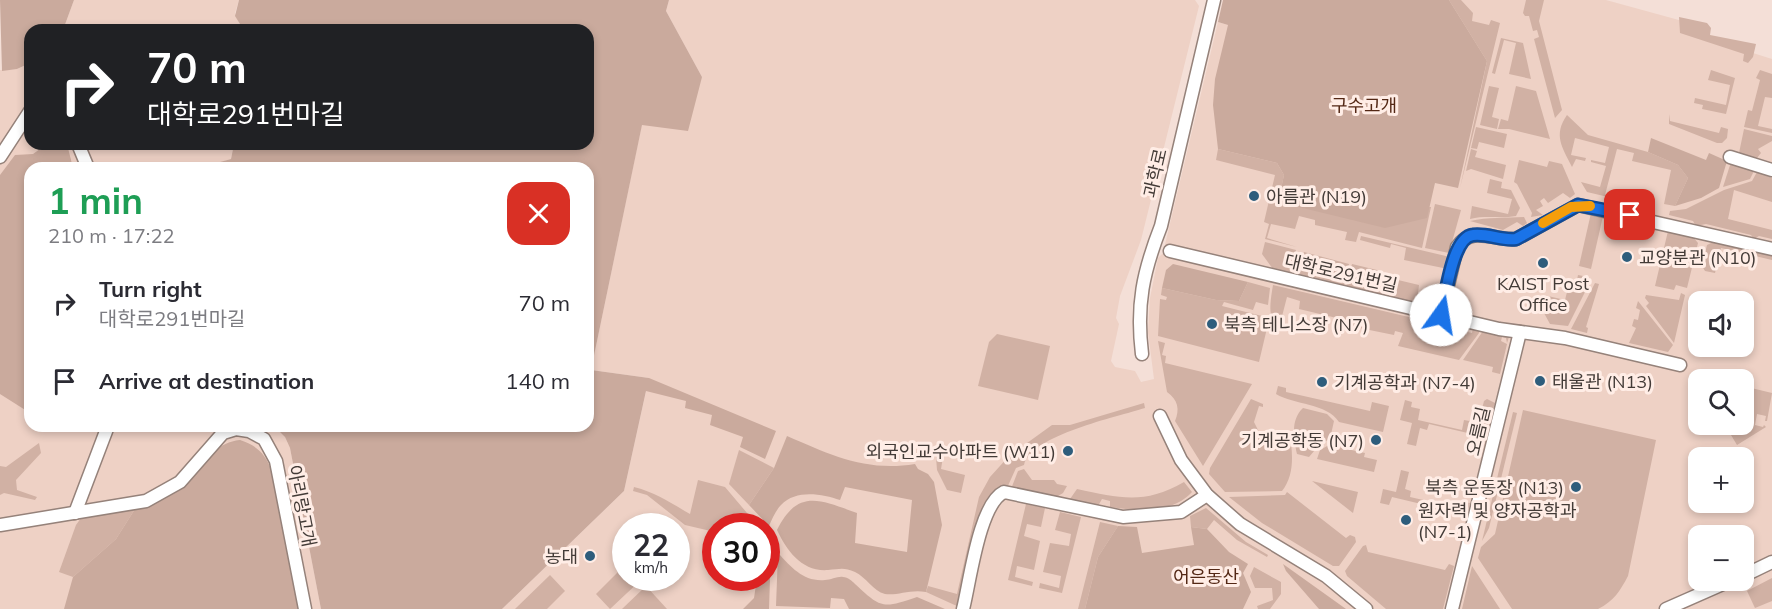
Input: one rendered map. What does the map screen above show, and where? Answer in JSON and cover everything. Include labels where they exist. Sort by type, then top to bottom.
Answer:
[{"type":"street","name":"과학로","points":[[1142,354],[1139,328],[1140,295],[1148,259],[1161,226],[1214,0]]},
{"type":"street","points":[[0,157],[24,121]]},
{"type":"street","points":[[15,135],[24,128]]},
{"type":"street","points":[[1730,157],[1770,170]]},
{"type":"street","points":[[1441,315],[1457,247],[1463,239],[1477,234],[1505,240],[1516,239],[1578,205],[1772,249]]},
{"type":"street","name":"대학로291번길","points":[[1170,251],[1519,335],[1565,338],[1680,365]]},
{"type":"street","name":"오름길","points":[[1452,609],[1519,335]]},
{"type":"street","points":[[1160,416],[1181,460],[1207,495],[1240,524],[1326,576],[1366,609]]},
{"type":"street","points":[[0,525],[75,513],[106,432]]},
{"type":"street","name":"아리랑고개","points":[[75,513],[146,501],[175,486],[226,432]]},
{"type":"street","name":"아리랑고개","points":[[250,432],[255,433],[268,444],[276,461],[305,609]]},
{"type":"street","points":[[963,609],[986,518],[998,495],[1004,492],[1123,517],[1181,512],[1207,495]]},
{"type":"street","points":[[1754,571],[1772,562]]},
{"type":"street","points":[[1666,609],[1707,591]]},
{"type":"shaded area","points":[[74,0],[239,0],[235,13],[240,24],[65,24]]},
{"type":"shaded area","points":[[669,0],[1195,0],[1199,6],[1141,240],[1120,296],[1116,318],[1119,324],[1111,361],[1115,367],[1135,371],[1141,382],[1154,379],[1148,332],[1150,298],[1158,258],[1163,253],[1218,22],[1228,25],[1427,0],[1606,0],[1697,25],[1696,35],[1772,59],[1772,609],[502,609],[624,491],[649,378],[594,370],[594,356],[642,124],[702,77],[666,11]]},
{"type":"shaded area","points":[[1449,0],[1461,0],[1473,13],[1472,21],[1489,25],[1491,20],[1500,23],[1460,188],[1487,61]]},
{"type":"shaded area","points":[[1526,0],[1544,0],[1539,21],[1562,110],[1555,118],[1534,39],[1539,37],[1537,30],[1533,31],[1529,16],[1523,13]]},
{"type":"shaded area","points":[[1679,17],[1707,23],[1711,28],[1710,35],[1756,44],[1753,57],[1748,63],[1743,61],[1744,54],[1680,33]]},
{"type":"shaded area","points":[[1501,38],[1523,43],[1531,79],[1509,74],[1516,43],[1504,40],[1495,74],[1492,73]]},
{"type":"shaded area","points":[[24,66],[24,150],[233,150],[231,159],[222,162],[24,162],[24,432],[280,432],[290,448],[321,609],[0,609],[0,70],[17,69]]},
{"type":"shaded area","points":[[1711,70],[1735,78],[1726,114],[1702,109],[1703,105],[1694,103],[1695,98],[1726,105],[1730,85],[1708,80]]},
{"type":"shaded area","points":[[1760,70],[1772,74],[1772,98],[1765,97],[1758,126],[1772,129],[1772,133],[1744,127],[1748,110],[1752,111],[1760,80],[1756,78]]},
{"type":"shaded area","points":[[1489,86],[1499,88],[1492,117],[1499,119],[1497,129],[1480,125]]},
{"type":"shaded area","points":[[1516,86],[1536,91],[1550,139],[1509,129],[1498,129],[1501,119],[1508,121]]},
{"type":"shaded area","points":[[1669,114],[1670,121],[1719,133],[1721,127],[1728,129],[1727,138],[1722,143],[1717,143],[1669,124]]},
{"type":"shaded area","points":[[1567,115],[1588,135],[1648,152],[1678,165],[1688,178],[1675,206],[1664,204],[1671,170],[1632,161],[1634,153],[1617,149],[1605,195],[1646,206],[1587,192],[1581,182],[1600,187],[1606,166],[1591,162],[1591,160],[1605,163],[1609,147],[1575,138],[1571,155],[1586,158],[1585,161],[1576,159],[1572,167],[1560,141],[1560,129]]},
{"type":"shaded area","points":[[1476,127],[1507,134],[1504,148],[1479,142],[1477,149],[1471,148]]},
{"type":"shaded area","points":[[1744,129],[1772,136],[1772,141],[1758,149],[1761,153],[1757,158],[1739,153]]},
{"type":"shaded area","points":[[1218,149],[1277,163],[1284,175],[1278,202],[1426,218],[1429,207],[1431,207],[1422,248],[1359,232],[1356,242],[1345,240],[1347,232],[1315,225],[1315,220],[1299,216],[1295,229],[1271,224],[1267,238],[1297,247],[1265,239],[1269,224],[1264,222],[1275,175],[1216,160]]},
{"type":"shaded area","points":[[1471,149],[1477,151],[1475,157],[1506,165],[1503,179],[1471,169],[1466,171]]},
{"type":"shaded area","points":[[1519,160],[1547,167],[1549,161],[1562,164],[1575,194],[1570,198],[1563,193],[1548,203],[1544,198],[1540,201],[1543,206],[1536,210],[1543,215],[1531,217],[1532,213],[1514,182]]},
{"type":"shaded area","points":[[1731,162],[1754,171],[1750,179],[1723,187]]},
{"type":"shaded area","points":[[1757,172],[1772,178],[1772,202],[1734,190],[1728,219],[1772,230],[1772,239],[1759,236],[1754,239],[1751,235],[1706,224],[1696,226],[1693,221],[1669,215],[1670,211],[1686,209],[1724,190],[1752,181]]},
{"type":"shaded area","points":[[1490,179],[1502,182],[1501,188],[1511,190],[1520,208],[1516,216],[1470,219],[1472,206],[1508,214],[1512,199],[1487,193]]},
{"type":"shaded area","points":[[1435,204],[1461,210],[1449,253],[1425,248]]},
{"type":"shaded area","points":[[1591,213],[1603,216],[1591,269],[1579,266]]},
{"type":"shaded area","points":[[1524,217],[1527,223],[1523,226],[1517,222],[1503,230],[1470,221],[1490,218]]},
{"type":"shaded area","points":[[1668,231],[1693,237],[1698,243],[1687,288],[1676,285],[1674,290],[1655,286]]},
{"type":"shaded area","points":[[1361,236],[1450,257],[1448,269],[1404,260],[1406,248],[1391,244],[1390,248],[1360,240]]},
{"type":"shaded area","points":[[1265,242],[1296,250],[1290,273],[1273,269],[1262,254]]},
{"type":"shaded area","points":[[1713,242],[1772,255],[1772,260],[1721,248],[1715,273],[1705,271],[1702,266],[1707,245]]},
{"type":"shaded area","points":[[1304,252],[1349,264],[1344,286],[1298,275]]},
{"type":"shaded area","points":[[1352,264],[1381,271],[1391,278],[1387,296],[1346,287]]},
{"type":"shaded area","points":[[1578,275],[1588,277],[1587,281],[1590,282],[1568,326],[1550,324],[1538,302],[1548,296],[1565,300],[1569,284],[1576,285]]},
{"type":"shaded area","points":[[1398,280],[1419,285],[1418,293],[1440,298],[1438,303],[1430,307],[1393,298]]},
{"type":"shaded area","name":"북측 테니스장 (N7)","points":[[1248,282],[1270,288],[1268,305],[1256,302],[1253,310],[1224,302],[1222,306],[1266,317],[1268,324],[1259,362],[1158,336],[1160,299],[1166,300],[1167,297],[1161,295],[1162,288],[1216,300],[1239,301]]},
{"type":"shaded area","points":[[1595,283],[1599,284],[1586,327],[1588,328],[1587,333],[1571,329]]},
{"type":"shaded area","points":[[1273,285],[1430,322],[1431,319],[1448,322],[1447,327],[1472,333],[1473,328],[1480,329],[1459,360],[1398,346],[1403,333],[1395,331],[1394,335],[1340,324],[1341,319],[1299,309],[1300,301],[1287,297],[1279,328],[1272,320],[1271,314]]},
{"type":"shaded area","points":[[1681,293],[1685,295],[1674,343],[1646,306],[1649,303],[1645,298],[1646,295],[1679,300]]},
{"type":"shaded area","points":[[1638,301],[1673,345],[1668,352],[1629,343],[1636,328],[1632,326],[1634,319],[1638,320],[1640,310],[1636,308]]},
{"type":"shaded area","points":[[1483,331],[1509,337],[1507,343],[1506,338],[1502,337],[1501,341],[1507,344],[1500,374],[1492,372],[1493,367],[1463,360]]},
{"type":"shaded area","points":[[997,334],[1050,346],[1038,400],[978,386],[989,342]]},
{"type":"shaded area","points":[[1158,341],[1165,343],[1162,355],[1166,356],[1165,363],[1252,384],[1255,379],[1203,466],[1175,421],[1177,405],[1174,398],[1167,392]]},
{"type":"shaded area","points":[[1278,386],[1286,388],[1286,392],[1370,411],[1372,402],[1389,406],[1383,432],[1339,422],[1327,411],[1283,398],[1276,394]]},
{"type":"shaded area","points":[[1754,389],[1772,393],[1767,421],[1765,421],[1766,416],[1757,414],[1755,425],[1766,427],[1754,434]]},
{"type":"shaded area","points":[[1251,399],[1263,404],[1263,407],[1259,406],[1254,422],[1259,432],[1271,444],[1283,436],[1284,431],[1289,432],[1291,470],[1282,491],[1225,492],[1209,474],[1210,468]]},
{"type":"shaded area","points":[[1487,399],[1495,403],[1485,434],[1477,429],[1484,401]]},
{"type":"shaded area","points":[[1405,400],[1412,402],[1411,407],[1420,409],[1418,420],[1462,430],[1464,420],[1475,422],[1472,434],[1429,424],[1427,430],[1420,428],[1416,446],[1407,444],[1412,423],[1400,420]]},
{"type":"shaded area","points":[[1144,403],[1145,408],[1058,436],[1030,454],[1024,465],[1016,468],[1007,488],[999,487],[991,495],[984,508],[968,561],[959,607],[926,592],[928,586],[957,594],[979,497],[990,477],[1009,456],[1052,425],[1070,425]]},
{"type":"shaded area","points":[[1303,408],[1327,414],[1334,421],[1330,439],[1320,444],[1309,457],[1297,454],[1295,442],[1296,418]]},
{"type":"shaded area","name":"북측 운동장 (N13)","points":[[1523,410],[1656,440],[1628,576],[1616,595],[1598,609],[1512,609],[1478,558],[1481,547],[1495,534]]},
{"type":"shaded area","points":[[1513,412],[1517,413],[1489,528],[1482,541]]},
{"type":"shaded area","points":[[1731,435],[1753,435],[1737,445]]},
{"type":"shaded area","points":[[39,443],[41,453],[16,480],[17,490],[37,497],[35,500],[4,493],[0,495],[0,466],[6,467]]},
{"type":"shaded area","points":[[1329,445],[1365,453],[1364,457],[1377,460],[1374,472],[1317,459],[1320,450]]},
{"type":"shaded area","points":[[739,450],[774,468],[749,505],[729,484]]},
{"type":"shaded area","points":[[944,451],[941,469],[965,475],[961,493],[947,490],[937,470],[936,457]]},
{"type":"shaded area","points":[[1024,469],[1032,480],[1054,480],[1057,484],[1067,486],[1063,493],[1053,499],[1011,489],[1018,471]]},
{"type":"shaded area","points":[[1401,470],[1409,472],[1405,489],[1411,491],[1410,497],[1463,509],[1465,502],[1470,503],[1466,518],[1463,514],[1392,497],[1389,505],[1380,503],[1383,489],[1396,492]]},
{"type":"shaded area","points":[[698,480],[725,487],[747,513],[702,513],[702,529],[690,526],[690,514]]},
{"type":"shaded area","points":[[1312,481],[1358,492],[1353,513]]},
{"type":"shaded area","points":[[1184,482],[1192,492],[1175,504],[1154,509],[1110,507],[1110,501],[1102,499],[1098,506],[1070,499],[1077,489],[1119,497],[1144,497]]},
{"type":"shaded area","points":[[634,487],[650,492],[688,513],[670,513],[647,495],[633,491]]},
{"type":"shaded area","points":[[1287,492],[1346,538],[1350,535],[1355,537],[1356,542],[1339,566],[1333,566],[1262,523],[1229,497],[1285,495]]},
{"type":"shaded area","points":[[1026,504],[1045,508],[1041,527],[1027,524],[1024,536],[1040,541],[1034,570],[1017,566],[1015,577],[1033,582],[1032,586],[1008,580]]},
{"type":"shaded area","points":[[1206,508],[1246,542],[1268,555],[1267,557],[1237,540],[1214,520],[1207,529],[1191,527],[1190,516]]},
{"type":"shaded area","points":[[135,509],[116,539],[73,577],[59,572],[76,525],[81,518]]},
{"type":"shaded area","points":[[1060,512],[1081,517],[1062,593],[1039,588],[1040,583],[1059,588],[1061,576],[1043,572],[1050,543],[1069,546],[1071,534],[1055,530]]},
{"type":"shaded area","points":[[1100,522],[1118,526],[1098,557],[1085,609],[1078,609]]},
{"type":"shaded area","points":[[1366,545],[1368,552],[1445,570],[1449,564],[1454,566],[1443,609],[1386,609],[1347,576],[1345,571]]},
{"type":"shaded area","points":[[1472,566],[1500,609],[1462,609]]},
{"type":"shaded area","points":[[1254,567],[1281,582],[1281,594],[1270,609],[1258,609],[1257,606],[1273,600],[1272,588],[1255,588],[1250,576]]},
{"type":"shaded area","points":[[550,575],[565,591],[547,609],[515,609]]},
{"type":"shaded area","points":[[612,578],[612,591],[629,591],[610,609],[596,594]]},
{"type":"shaded area","points":[[1772,578],[1772,601],[1755,608],[1747,591],[1754,591],[1754,587]]},
{"type":"shaded area","points":[[641,591],[651,591],[667,609],[622,609]]},
{"type":"green space","points":[[0,0],[74,0],[65,24],[24,24],[24,66],[2,71]]},
{"type":"green space","points":[[239,0],[669,0],[666,11],[702,77],[688,131],[642,125],[594,356],[594,162],[220,162],[231,159],[233,150],[594,150],[594,24],[240,24],[235,16]]},
{"type":"green space","name":"구수고개","points":[[1223,0],[1449,0],[1487,61],[1458,188],[1435,183],[1427,218],[1385,228],[1278,202],[1284,175],[1277,163],[1218,149],[1213,105],[1215,79],[1228,25],[1218,22]]},
{"type":"green space","points":[[1651,138],[1706,160],[1709,153],[1727,161],[1719,188],[1701,198],[1675,206],[1688,178],[1678,165],[1648,152]]},
{"type":"green space","points":[[39,150],[68,150],[72,162],[24,162],[24,409],[0,394],[0,175],[15,155],[33,154]]},
{"type":"green space","points":[[1173,264],[1248,282],[1239,301],[1216,300],[1162,288],[1166,270]]},
{"type":"green space","points":[[594,370],[649,378],[776,431],[765,459],[740,447],[743,437],[710,425],[712,415],[685,408],[686,401],[646,391],[624,491],[502,609],[321,609],[290,448],[280,432],[594,432]]},
{"type":"green space","points":[[787,436],[849,460],[881,466],[915,464],[918,469],[928,474],[934,482],[942,525],[926,592],[885,594],[855,572],[845,569],[810,568],[796,559],[780,535],[780,525],[793,508],[811,501],[821,502],[857,513],[855,543],[907,552],[912,500],[845,487],[840,500],[825,496],[802,495],[787,500],[776,513],[757,513],[749,505],[774,468]]},
{"type":"green space","points":[[240,440],[260,451],[272,471],[301,609],[64,609],[73,577],[116,539],[135,509],[155,503],[170,495],[214,451]]},
{"type":"green space","name":"어은동산","points":[[1118,526],[1137,527],[1142,553],[1194,545],[1191,527],[1207,529],[1229,552],[1248,564],[1243,573],[1251,592],[1243,609],[1085,609],[1098,557]]},
{"type":"green space","points":[[780,555],[793,569],[811,579],[847,578],[871,598],[883,604],[917,597],[945,609],[849,609],[844,599],[831,598],[830,608],[776,606],[777,591],[780,591]]},
{"type":"green space","name":"어은동산","points":[[1283,564],[1346,609],[1319,609],[1286,571]]},
{"type":"green space","points":[[755,591],[770,591],[769,609],[743,609],[754,598]]},
{"type":"slow traffic","points":[[1543,223],[1571,207],[1590,206]]},
{"type":"place","name":"아름관 (N19)","points":[[1254,196]]},
{"type":"place","name":"교양분관 (N10)","points":[[1627,257]]},
{"type":"place","name":"KAIST Post Office","points":[[1543,263]]},
{"type":"place","name":"북측 테니스장 (N7)","points":[[1212,324]]},
{"type":"place","name":"태울관 (N13)","points":[[1540,381]]},
{"type":"place","name":"기계공학과 (N7-4)","points":[[1322,382]]},
{"type":"place","name":"기계공학동 (N7)","points":[[1376,440]]},
{"type":"place","name":"외국인교수아파트 (W11)","points":[[1068,451]]},
{"type":"place","name":"북측 운동장 (N13)","points":[[1576,487]]},
{"type":"place","name":"원자력 및 양자공학과 (N7-1)","points":[[1406,520]]},
{"type":"place","name":"농대","points":[[590,556]]},
{"type":"route","points":[[1441,315],[1457,247],[1467,236],[1477,234],[1505,240],[1516,239],[1578,205],[1630,215]]}]
